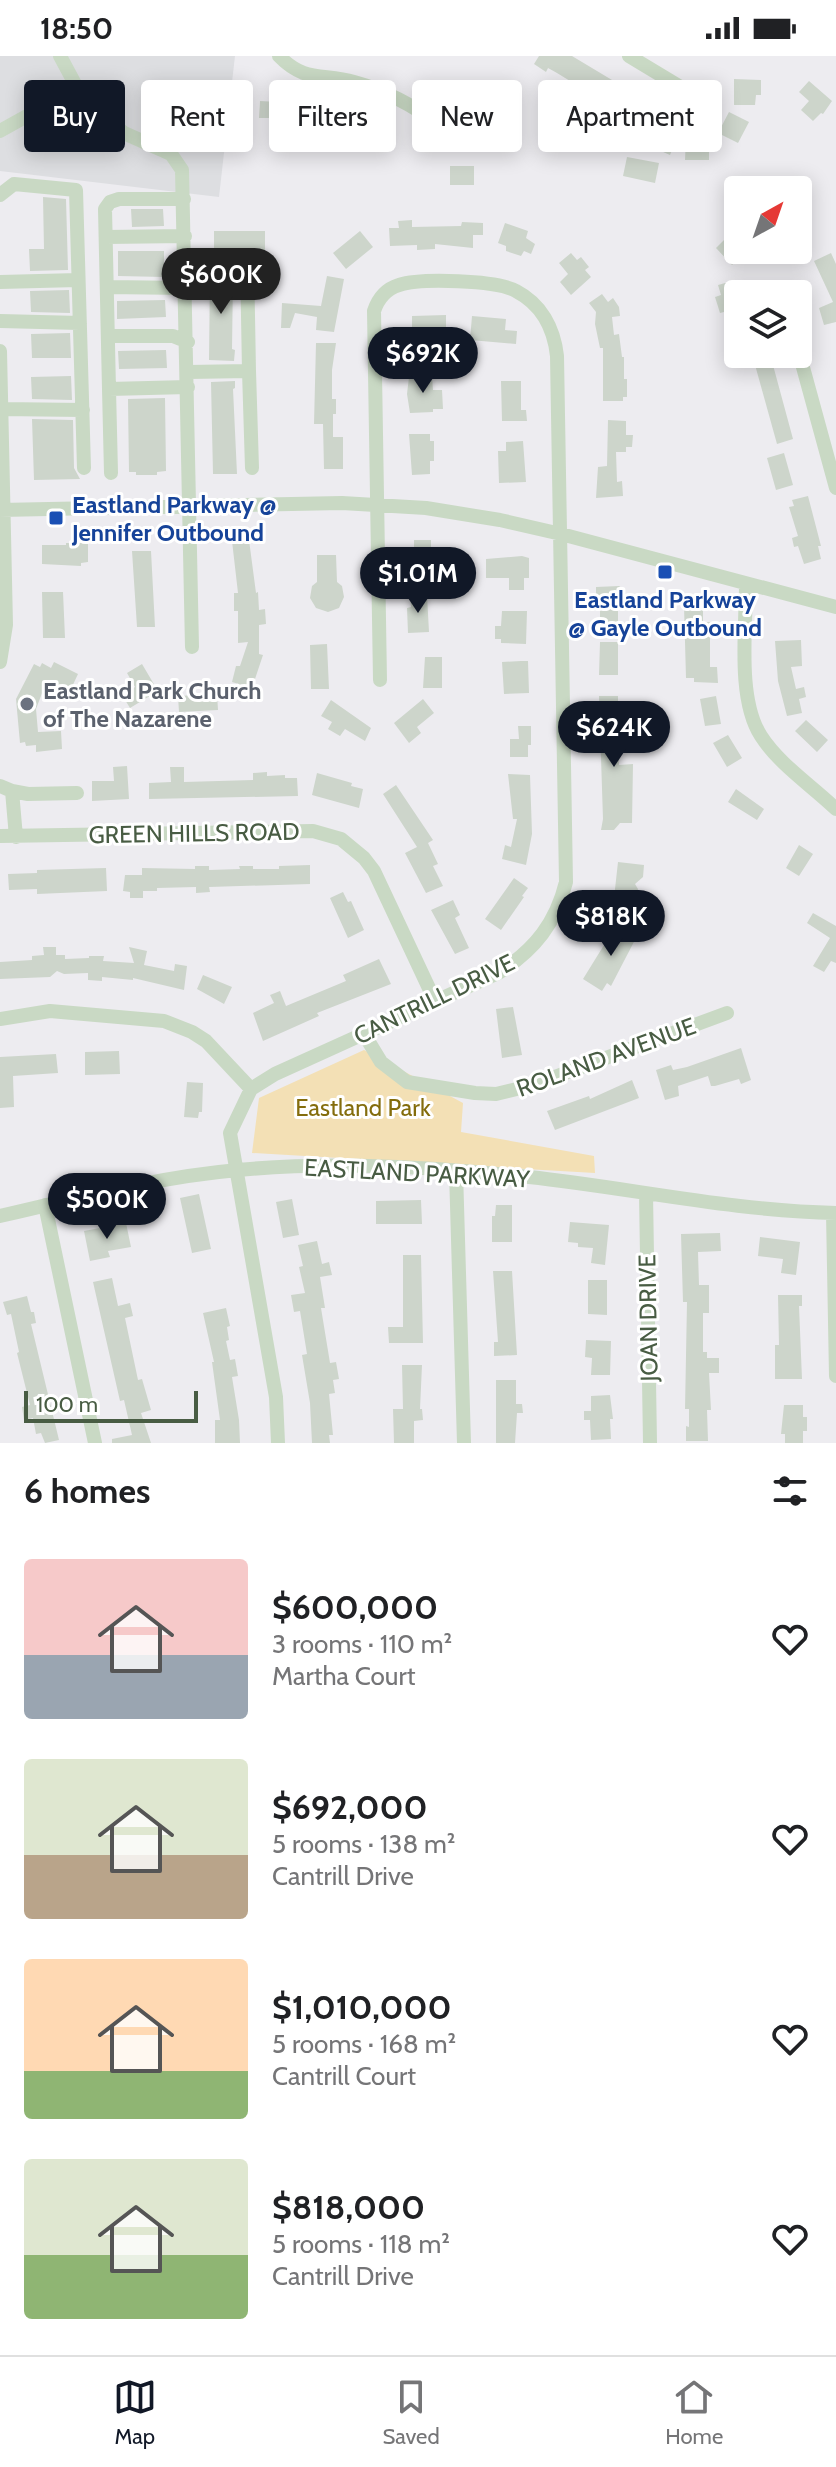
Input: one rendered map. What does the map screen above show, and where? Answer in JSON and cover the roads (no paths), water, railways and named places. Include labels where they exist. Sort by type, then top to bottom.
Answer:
[{"type":"street","points":[[60,56],[73,80]]},
{"type":"street","points":[[279,56],[294,70],[312,78],[342,79],[394,96],[412,108]]},
{"type":"street","points":[[629,56],[669,80]]},
{"type":"street","points":[[0,131],[24,118]]},
{"type":"street","points":[[125,133],[171,154],[182,170],[192,647]]},
{"type":"street","points":[[0,195],[14,184],[76,190],[84,468]]},
{"type":"street","points":[[111,473],[105,209],[114,199],[185,202]]},
{"type":"street","points":[[106,237],[185,236]]},
{"type":"street","points":[[186,262],[247,261],[252,468]]},
{"type":"street","points":[[0,282],[78,280]]},
{"type":"street","name":"CANTRILL DRIVE","points":[[251,1089],[275,1074],[500,972],[519,960],[545,933],[564,893],[568,870],[555,341],[539,309],[514,290],[496,284],[401,284],[387,291],[376,305],[373,319],[380,680]]},
{"type":"street","points":[[107,287],[186,288]]},
{"type":"street","points":[[0,321],[80,323]]},
{"type":"street","points":[[108,336],[173,336],[188,342]]},
{"type":"street","points":[[0,351],[6,625],[0,662]]},
{"type":"street","points":[[803,368],[836,488]]},
{"type":"street","points":[[109,389],[249,371]]},
{"type":"street","points":[[1,403],[83,410]]},
{"type":"street","points":[[2,510],[376,504],[453,511],[561,534],[836,607]]},
{"type":"street","points":[[746,585],[747,686],[754,723],[772,750],[836,809]]},
{"type":"street","points":[[16,837],[6,788],[28,794],[77,793]]},
{"type":"street","name":"GREEN HILLS ROAD","points":[[0,836],[313,831],[328,834],[354,848],[374,871],[435,1001]]},
{"type":"street","points":[[0,1019],[50,1011],[164,1021],[206,1041],[251,1089],[230,1133],[275,1387],[278,1443]]},
{"type":"street","name":"ROLAND AVENUE","points":[[364,1034],[381,1062],[407,1082],[496,1094],[533,1085],[727,1013]]},
{"type":"street","name":"EASTLAND PARKWAY","points":[[0,1216],[180,1177],[310,1166],[530,1177],[779,1210],[834,1213]]},
{"type":"street","points":[[456,1171],[464,1443]]},
{"type":"street","name":"JOAN DRIVE","points":[[646,1193],[650,1443]]},
{"type":"street","points":[[45,1205],[95,1443]]},
{"type":"street","points":[[834,1213],[836,1376]]},
{"type":"place","name":"Eastland Parkway @ Jennifer Outbound","points":[[56,518]]},
{"type":"place","name":"Eastland Parkway @ Gayle Outbound","points":[[665,572]]},
{"type":"place","name":"Eastland Park Church of The Nazarene","points":[[27,704]]},
{"type":"park label","name":"Eastland Park","points":[[363,1107]]}]
